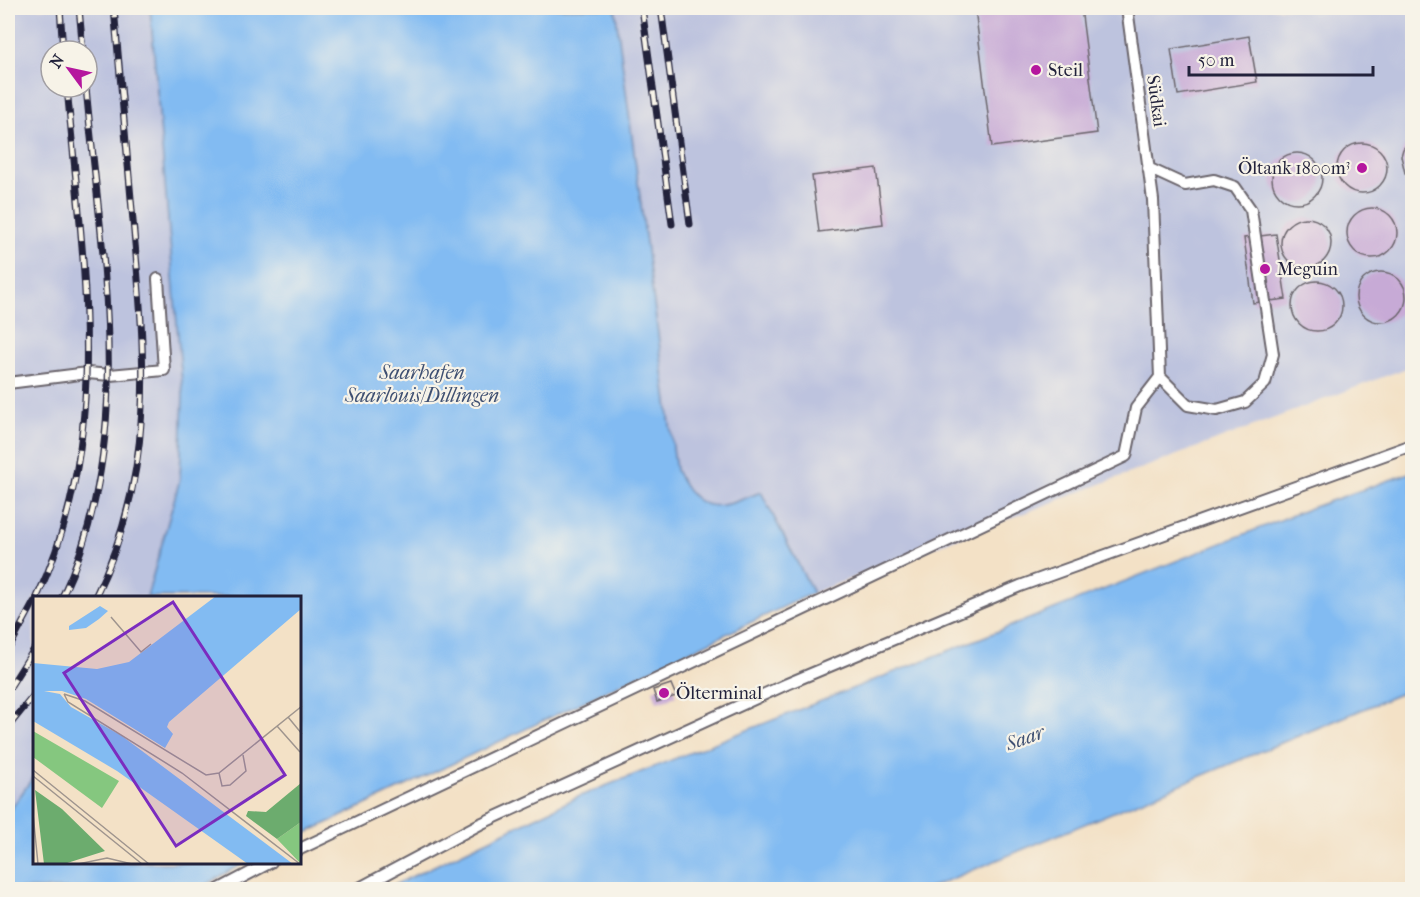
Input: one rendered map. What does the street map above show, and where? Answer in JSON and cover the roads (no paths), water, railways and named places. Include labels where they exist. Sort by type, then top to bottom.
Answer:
[{"type":"lane","name":"Südkai","points":[[1127,8],[1153,200],[1160,377]]},
{"type":"lane","points":[[302,848],[847,586],[1126,456],[1136,408],[1160,377],[1188,405],[1217,410],[1245,402],[1265,383],[1273,354],[1251,210],[1235,187],[1214,180],[1185,185],[1148,168]]},
{"type":"lane","points":[[8,383],[88,373],[133,374],[164,370],[158,279]]},
{"type":"lane","points":[[356,890],[480,824],[787,684],[1020,586],[1413,445]]},
{"type":"lane","points":[[218,890],[266,864]]},
{"type":"water","name":"Saarhafen Saarlouis/Dillingen","points":[[150,8],[615,8],[676,470],[684,485],[702,503],[722,505],[761,492],[813,593],[302,835],[302,596],[147,596],[180,479],[183,395]]},
{"type":"water","name":"Saar","points":[[1412,472],[1412,689],[927,889],[386,889],[580,796],[1308,509]]},
{"type":"water","points":[[33,777],[33,864],[242,864],[199,889],[8,889],[8,813]]},
{"type":"railway","points":[[60,8],[62,39]]},
{"type":"railway","points":[[79,8],[82,39]]},
{"type":"railway","points":[[95,596],[115,550],[129,504],[142,412],[141,319],[114,8]]},
{"type":"railway","points":[[642,8],[672,224]]},
{"type":"railway","points":[[661,8],[690,224]]},
{"type":"railway","points":[[37,596],[61,535],[76,473],[84,409],[86,345],[84,281],[68,99]]},
{"type":"railway","points":[[62,596],[85,537],[100,474],[107,410],[108,345],[105,280],[87,99]]},
{"type":"railway","points":[[8,650],[33,604]]},
{"type":"railway","points":[[8,690],[33,651]]},
{"type":"railway","points":[[8,727],[33,696]]},
{"type":"place","name":"Steil","points":[[1036,70]]},
{"type":"place","name":"Öltank 1800m³","points":[[1362,168]]},
{"type":"place","name":"Meguin","points":[[1265,269]]},
{"type":"place","name":"Ölterminal","points":[[664,693]]}]
